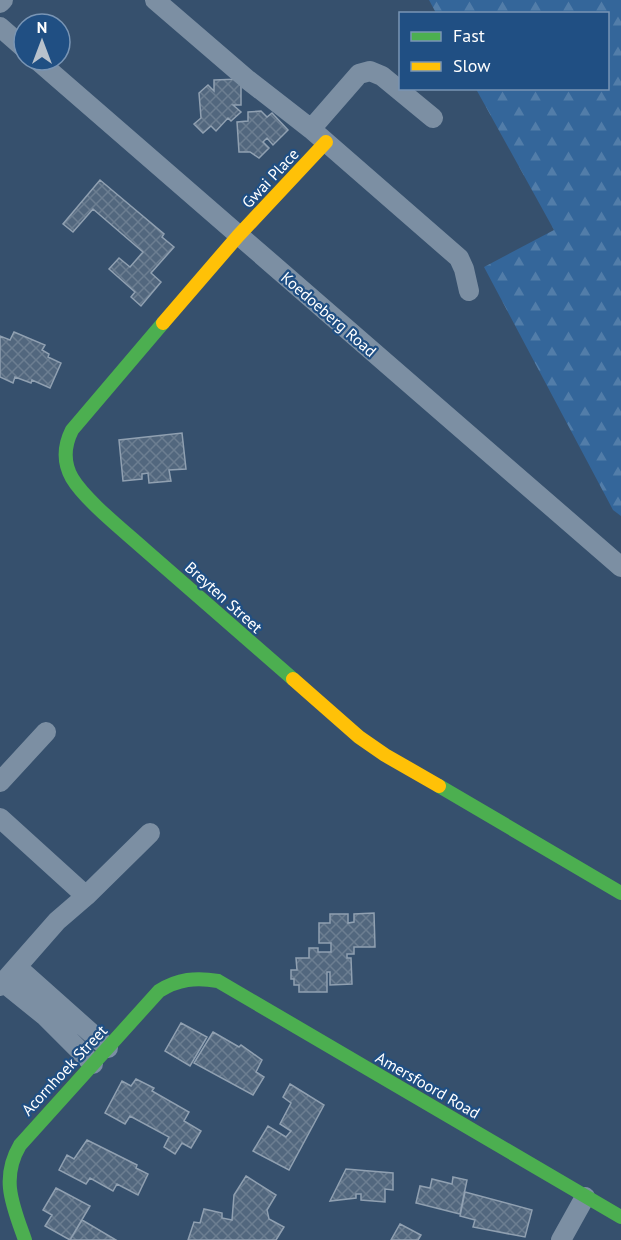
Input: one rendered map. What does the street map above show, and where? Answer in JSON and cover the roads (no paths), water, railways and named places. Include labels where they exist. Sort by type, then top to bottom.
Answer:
[{"type":"street","points":[[155,0],[459,258],[469,291]]},
{"type":"street","points":[[0,27],[12,38]]},
{"type":"street","points":[[318,136],[359,74],[368,71],[382,76],[399,90]]},
{"type":"street","name":"Koedoeberg Road","points":[[51,72],[621,567]]},
{"type":"street","points":[[399,90],[434,118]]},
{"type":"street","name":"Gwai Place","points":[[238,236],[318,136]]},
{"type":"street","name":"Breyten Street","points":[[238,236],[72,430],[66,444],[65,455],[70,476],[81,490],[131,537],[359,737],[385,755],[621,893]]},
{"type":"street","points":[[0,782],[46,732]]},
{"type":"street","points":[[0,818],[86,896]]},
{"type":"street","points":[[108,1048],[2,984],[57,921],[150,833]]},
{"type":"street","points":[[16,967],[61,1019],[93,1064]]},
{"type":"street","name":"Acornhoek Street","points":[[26,1240],[10,1189],[11,1161],[20,1145],[159,991],[185,978],[198,977],[218,981]]},
{"type":"street","name":"Amersfoord Road","points":[[218,981],[621,1217]]},
{"type":"street","points":[[561,1240],[585,1197]]}]
